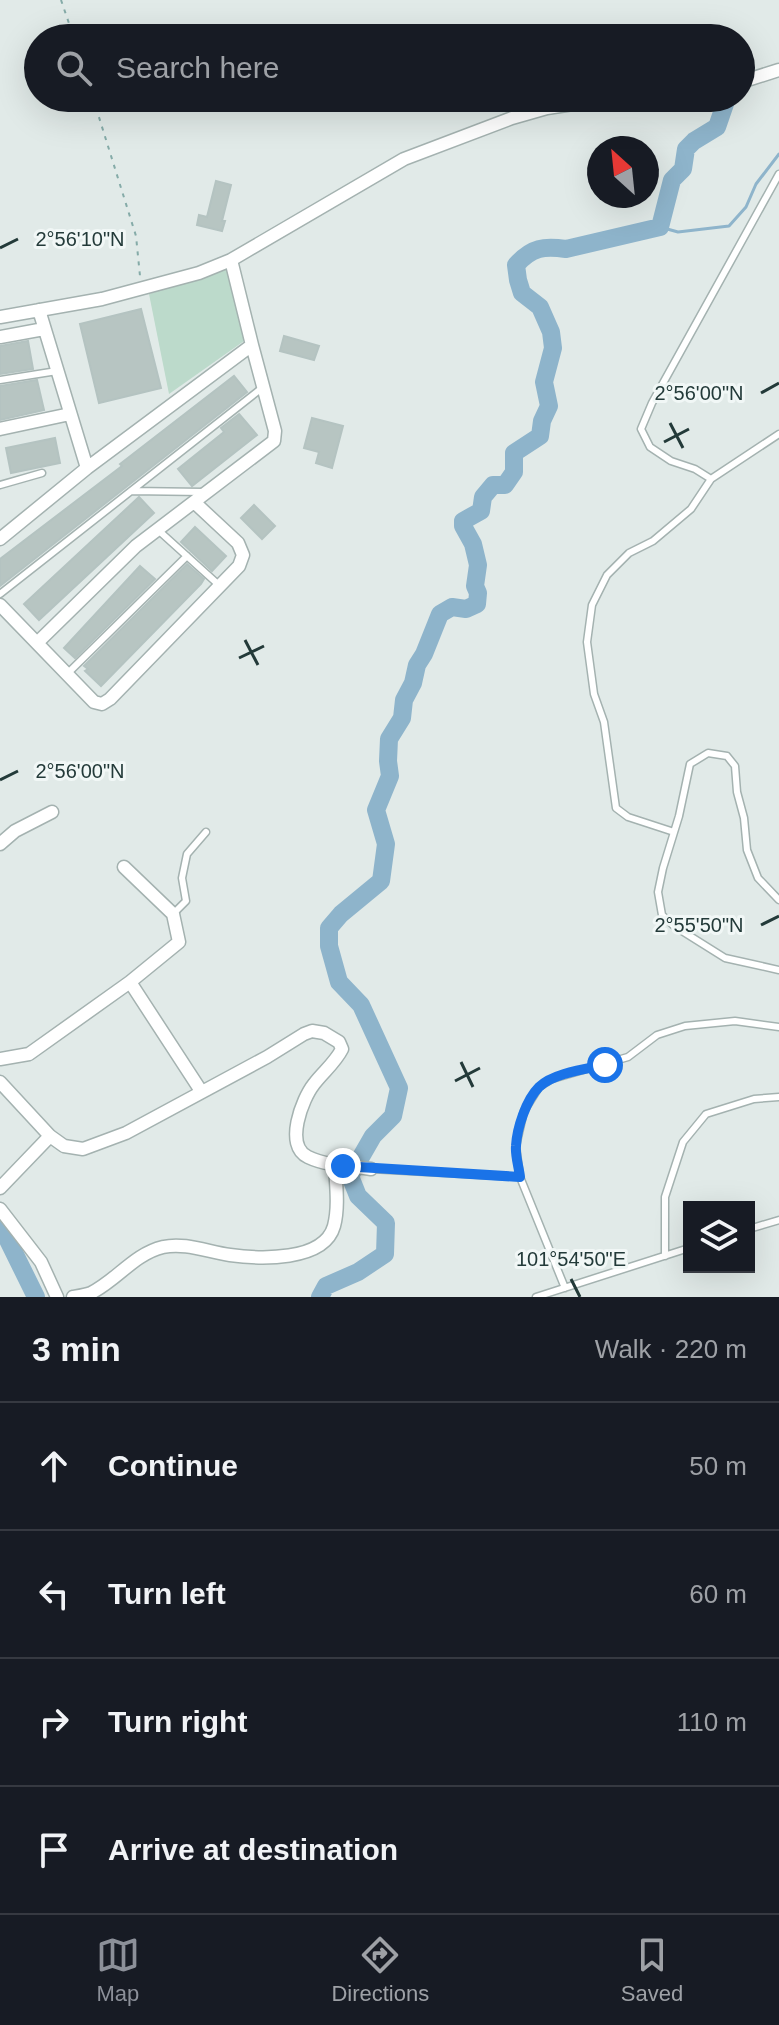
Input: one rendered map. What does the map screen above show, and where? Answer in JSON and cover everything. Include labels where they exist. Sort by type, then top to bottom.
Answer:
[{"type":"street","points":[[755,78],[779,70]]},
{"type":"street","points":[[0,317],[102,299],[199,273],[231,260],[404,159],[533,112]]},
{"type":"street","points":[[37,643],[136,546],[274,441],[275,431],[231,260]]},
{"type":"street","points":[[39,310],[87,468]]},
{"type":"street","points":[[0,337],[44,329]]},
{"type":"street","points":[[0,539],[87,468],[252,345]]},
{"type":"street","points":[[0,429],[70,414]]},
{"type":"street","points":[[0,605],[94,702],[102,704],[239,566],[243,555],[238,543],[194,502]]},
{"type":"street","points":[[0,844],[15,831],[52,812]]},
{"type":"street","points":[[0,1059],[29,1054],[130,982],[179,942],[173,914],[124,867]]},
{"type":"street","points":[[130,982],[201,1091]]},
{"type":"street","points":[[0,1082],[50,1136],[64,1146],[83,1149],[126,1133],[304,1034],[312,1031],[324,1033],[339,1042],[342,1049],[312,1086],[302,1104],[296,1131],[300,1150],[306,1157],[371,1169]]},
{"type":"street","points":[[0,1188],[50,1136]]},
{"type":"street","points":[[73,1297],[90,1294],[133,1261],[163,1247],[193,1247],[231,1255],[284,1258],[321,1246],[334,1229],[339,1165]]},
{"type":"street","points":[[0,1209],[41,1262],[57,1297]]},
{"type":"lane","points":[[711,479],[695,469],[671,461],[650,447],[641,429],[652,403],[779,174]]},
{"type":"lane","points":[[0,380],[57,371]]},
{"type":"lane","points":[[0,594],[262,388]]},
{"type":"lane","points":[[674,832],[628,817],[616,808],[604,722],[594,694],[587,642],[592,605],[607,575],[629,553],[653,541],[691,509],[711,479],[779,434]]},
{"type":"lane","points":[[0,485],[42,473]]},
{"type":"lane","points":[[131,491],[207,492]]},
{"type":"lane","points":[[158,530],[220,586]]},
{"type":"lane","points":[[67,674],[187,556]]},
{"type":"lane","points":[[779,900],[758,878],[747,850],[735,766],[727,756],[708,753],[690,764],[658,892],[662,915],[725,958],[779,970]]},
{"type":"lane","points":[[173,914],[186,901],[182,878],[187,854],[206,832]]},
{"type":"lane","points":[[565,1288],[520,1177],[516,1146],[524,1111],[539,1087],[552,1079],[628,1057],[657,1035],[685,1026],[735,1021],[779,1027]]},
{"type":"lane","points":[[665,1256],[665,1197],[683,1142],[706,1114],[754,1099],[779,1097]]},
{"type":"lane","points":[[371,1169],[520,1177]]},
{"type":"lane","points":[[755,1227],[779,1220]]},
{"type":"lane","points":[[536,1297],[683,1250]]},
{"type":"path","points":[[61,0],[69,24]]},
{"type":"path","points":[[97,112],[136,236],[141,290]]},
{"type":"green space","points":[[227,268],[244,341],[169,394],[149,294]]},
{"type":"building","points":[[216,181],[231,185],[222,231],[197,225],[199,215],[207,217]]},
{"type":"building","points":[[141,309],[161,388],[99,403],[80,324]]},
{"type":"building","points":[[284,336],[319,346],[314,360],[280,351]]},
{"type":"building","points":[[28,341],[33,369],[0,374],[0,346]]},
{"type":"building","points":[[234,376],[247,392],[0,586],[0,559]]},
{"type":"building","points":[[37,380],[44,410],[0,420],[0,386]]},
{"type":"building","points":[[239,414],[257,435],[192,486],[178,469],[224,432],[221,428]]},
{"type":"building","points":[[312,418],[343,426],[332,468],[316,463],[319,452],[304,448]]},
{"type":"building","points":[[55,438],[60,463],[11,473],[6,448]]},
{"type":"building","points":[[139,497],[154,513],[39,620],[24,604]]},
{"type":"building","points":[[254,505],[275,526],[262,539],[241,518]]},
{"type":"building","points":[[195,527],[226,556],[212,571],[181,542]]},
{"type":"building","points":[[187,564],[204,579],[201,584],[101,686],[85,671],[88,669],[84,666]]},
{"type":"building","points":[[140,566],[155,579],[75,658],[64,648]]},
{"type":"waterway","points":[[320,1297],[326,1286],[358,1272],[385,1254],[386,1223],[358,1196],[350,1176],[373,1136],[393,1116],[399,1088],[361,1005],[339,982],[329,946],[329,928],[381,881],[386,844],[376,810],[390,776],[389,739],[402,718],[404,700],[440,614],[452,607],[466,609],[477,604],[475,586],[478,565],[463,521],[481,511],[483,497],[493,485],[505,485],[514,472],[514,453],[540,436],[549,406],[544,382],[553,348],[551,332],[540,307],[522,293],[516,265],[527,254],[539,249],[566,249],[660,227],[672,180],[683,169],[686,149],[717,127],[722,112]]},
{"type":"waterway","points":[[660,227],[678,232],[729,226],[746,207],[756,184],[779,154]]},
{"type":"waterway","points":[[0,1224],[36,1297]]},
{"type":"route","points":[[343,1166],[520,1177],[516,1146],[524,1111],[539,1087],[576,1071],[605,1065]]}]
